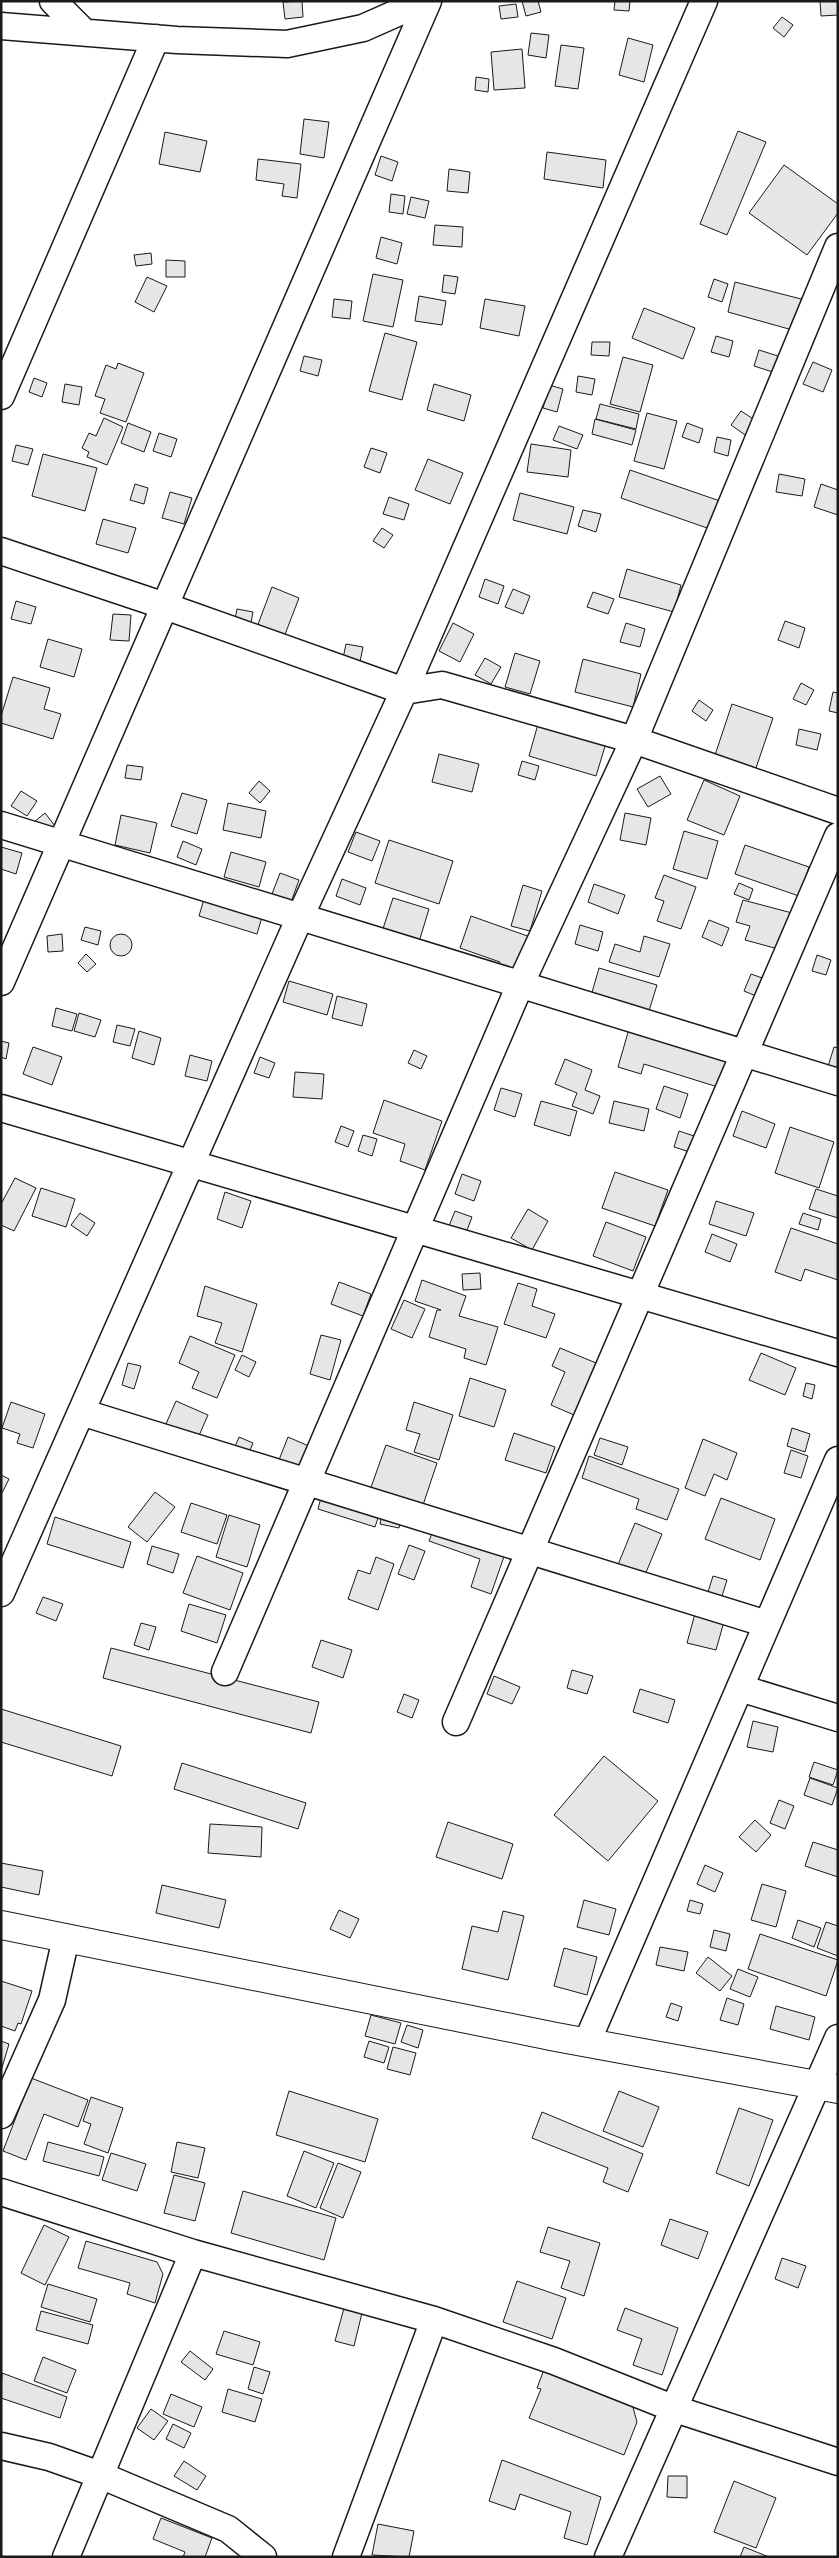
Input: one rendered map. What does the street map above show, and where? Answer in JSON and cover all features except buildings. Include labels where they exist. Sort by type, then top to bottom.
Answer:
[{"type":"main road","points":[[1,1925],[587,2042],[827,2087]]},
{"type":"street","points":[[53,1],[84,32]]},
{"type":"street","points":[[1,26],[263,45],[292,44],[363,28],[424,1]]},
{"type":"street","points":[[1,982],[428,1]]},
{"type":"street","points":[[1,1593],[300,917],[404,691],[704,1]]},
{"type":"street","points":[[1,396],[156,38]]},
{"type":"street","points":[[225,1672],[520,985],[634,740],[838,247]]},
{"type":"street","points":[[1,551],[165,606],[404,691],[442,685],[634,740],[838,811]]},
{"type":"street","points":[[1,826],[838,1082]]},
{"type":"street","points":[[456,1722],[838,836]]},
{"type":"street","points":[[1,1108],[838,1354]]},
{"type":"street","points":[[81,1412],[767,1624]]},
{"type":"street","points":[[587,2042],[838,1460]]},
{"type":"street","points":[[740,1688],[838,1718]]},
{"type":"street","points":[[1,2115],[52,2000],[66,1938]]},
{"type":"street","points":[[608,2557],[674,2410],[827,2087],[838,2038]]},
{"type":"street","points":[[1,2192],[193,2254],[434,2320],[554,2361],[674,2410],[838,2462]]},
{"type":"street","points":[[66,2557],[193,2254]]},
{"type":"street","points":[[346,2557],[434,2320]]},
{"type":"street","points":[[1,2446],[49,2457],[100,2474],[228,2529],[263,2557]]}]
